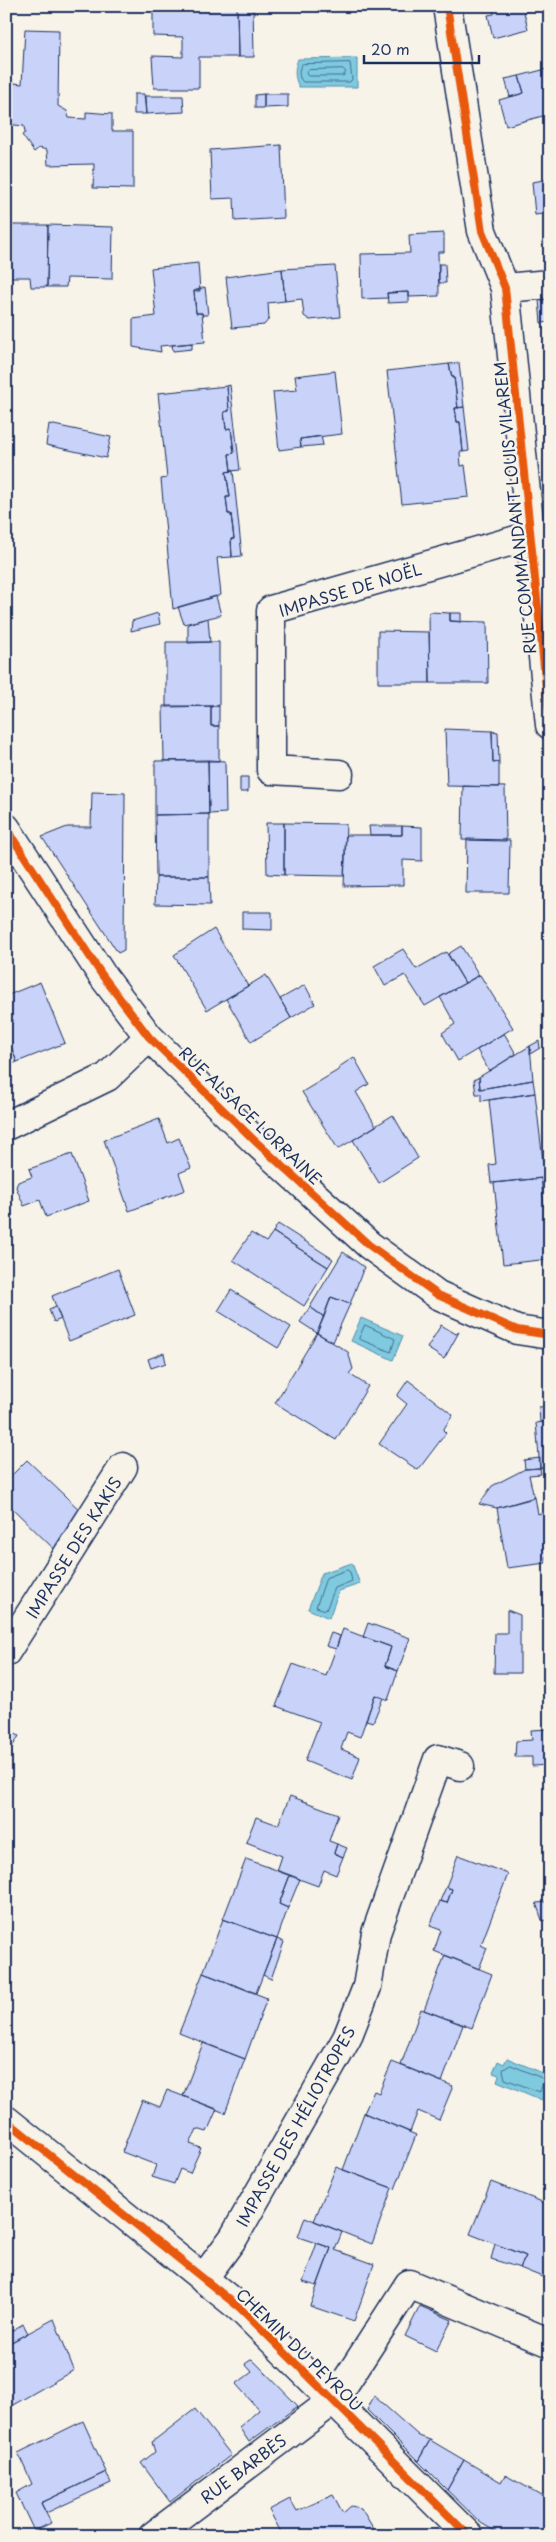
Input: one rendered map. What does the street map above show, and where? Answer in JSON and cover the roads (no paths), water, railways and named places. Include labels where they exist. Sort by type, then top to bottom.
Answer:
[{"type":"street","name":"RUE COMMANDANT LOUIS VILAREM","points":[[447,6],[482,231],[505,288],[550,725]]},
{"type":"street","points":[[505,288],[550,284]]},
{"type":"street","name":"IMPASSE DE NOËL","points":[[339,774],[271,770],[271,610],[530,536]]},
{"type":"street","name":"RUE ALSACE LORRAINE","points":[[6,828],[102,976],[149,1036],[254,1141],[370,1245],[438,1296],[518,1330],[550,1335]]},
{"type":"street","points":[[6,1126],[107,1077],[149,1036]]},
{"type":"street","name":"IMPASSE DES KAKIS","points":[[6,1652],[123,1467]]},
{"type":"street","name":"IMPASSE DES HÉLIOTROPES","points":[[203,2279],[234,2237],[346,2038],[367,1987],[376,1933],[438,1759],[460,1766]]},
{"type":"street","name":"CHEMIN DU PEYROU","points":[[6,2120],[240,2308],[469,2536]]},
{"type":"street","points":[[334,2400],[409,2284],[550,2343]]},
{"type":"street","name":"RUE BARBÈS","points":[[153,2536],[334,2400]]},
{"type":"water","points":[[357,58],[357,87],[299,87],[296,80],[295,73],[298,59]]},
{"type":"water","points":[[361,1318],[403,1336],[393,1360],[351,1341]]},
{"type":"water","points":[[352,1563],[360,1584],[339,1591],[329,1618],[308,1609],[322,1573]]},
{"type":"water","points":[[507,2058],[550,2076],[542,2100],[497,2081],[499,2075],[493,2073],[498,2061],[504,2064]]}]
